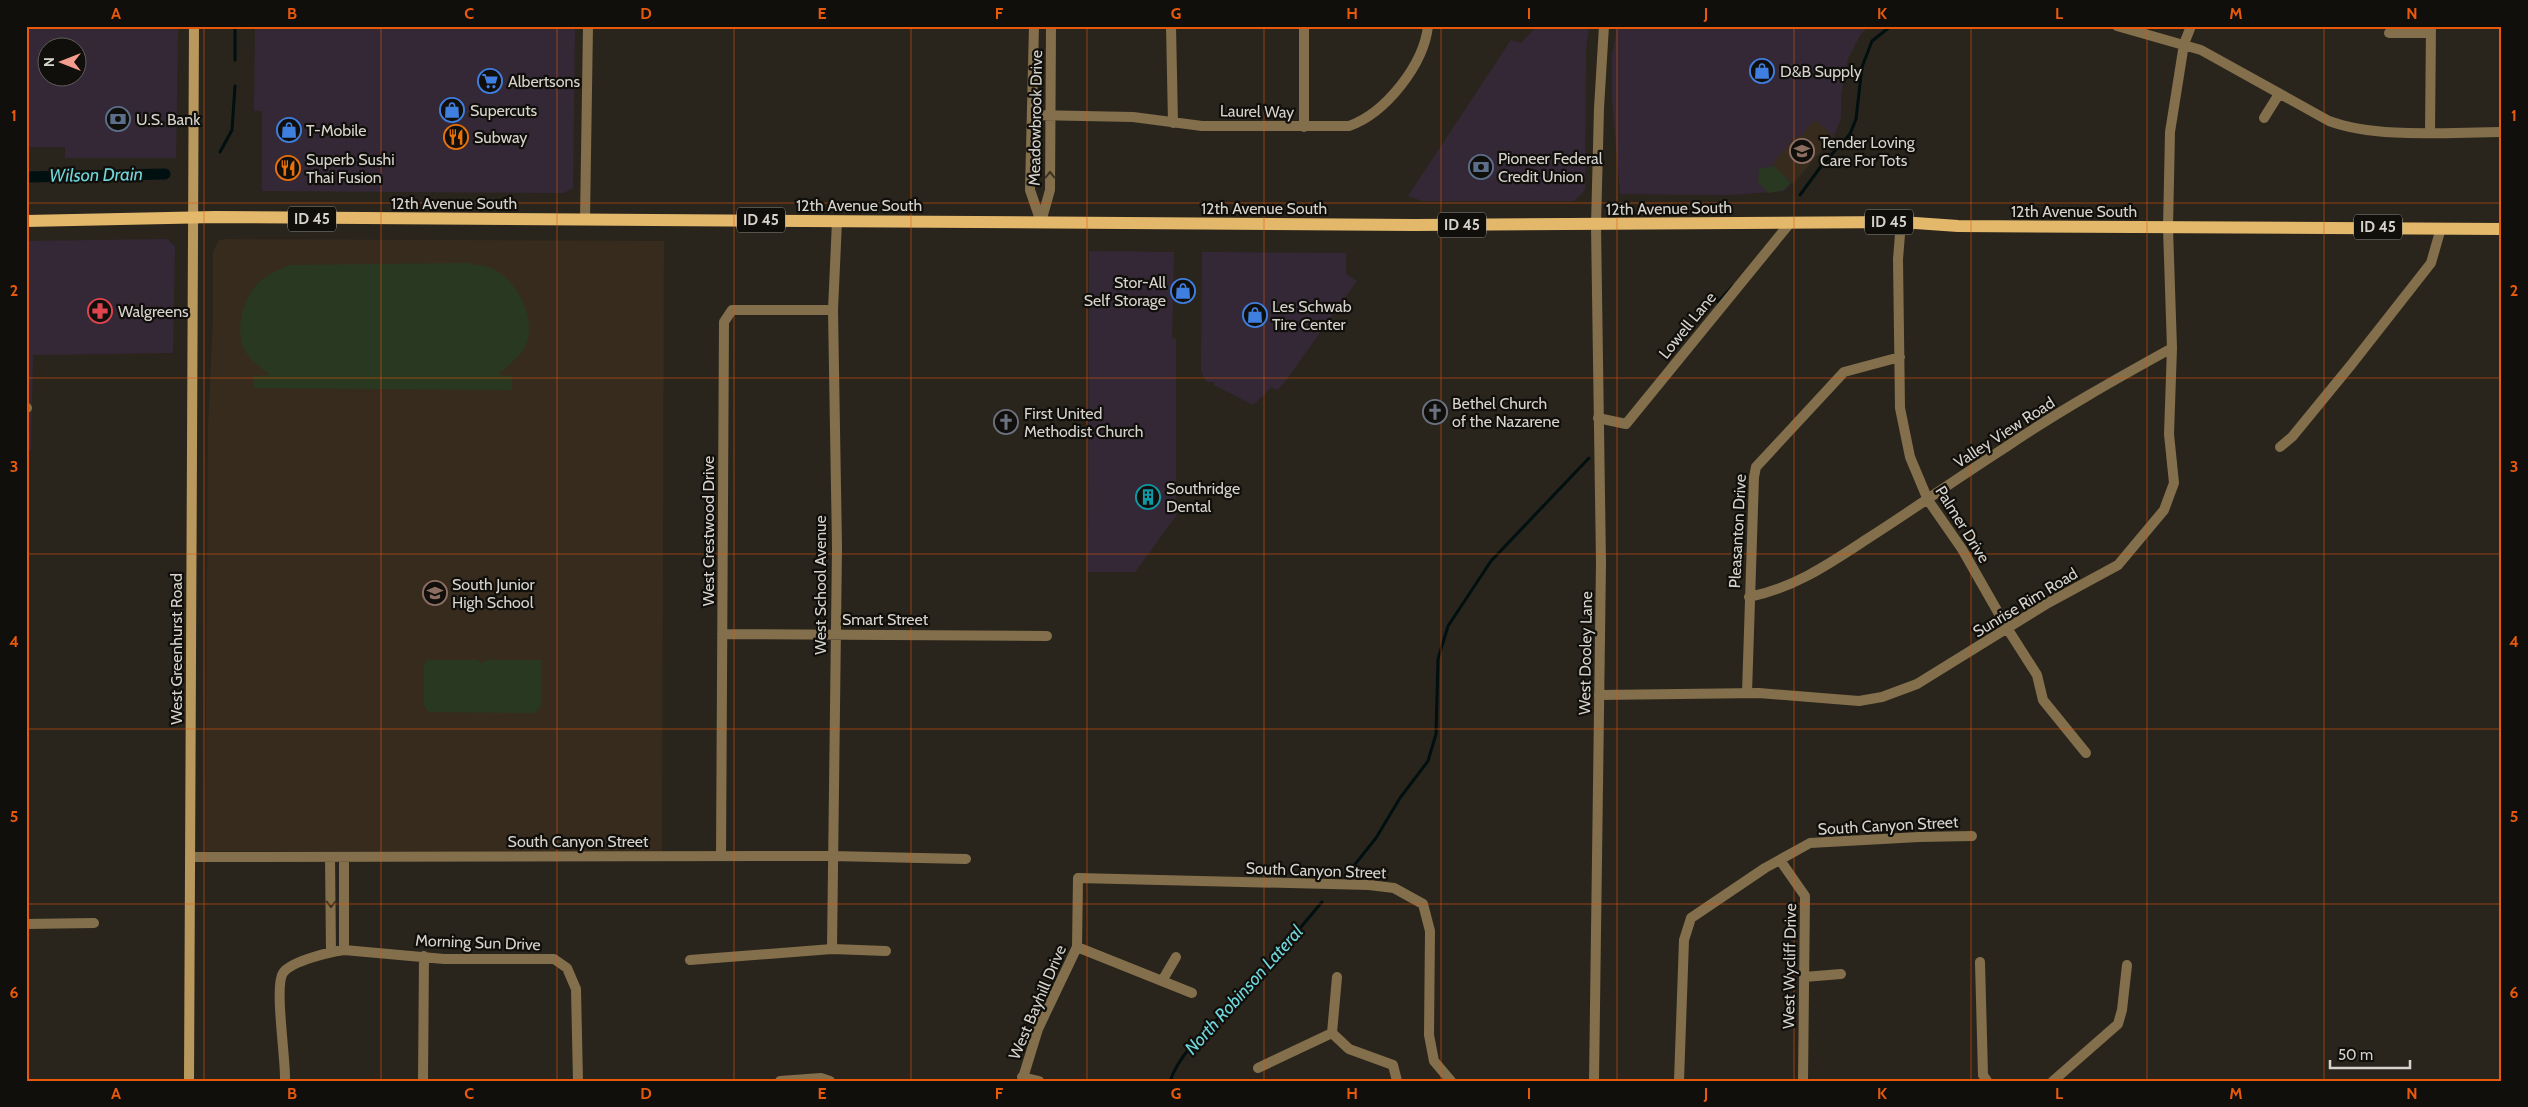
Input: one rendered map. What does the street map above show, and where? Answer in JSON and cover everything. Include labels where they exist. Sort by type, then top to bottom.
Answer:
[{"type":"main road","name":"West Greenhurst Road","points":[[189,1081],[194,26]]},
{"type":"main road","name":"12th Avenue South","points":[[26,221],[193,218],[1596,225],[1901,222],[1958,226],[2502,229]]},
{"type":"street","points":[[585,219],[588,26]]},
{"type":"street","name":"Meadowbrook Drive","points":[[1034,26],[1030,190],[1041,222]]},
{"type":"street","name":"Meadowbrook Drive","points":[[1041,222],[1050,190],[1051,26]]},
{"type":"street","points":[[1171,26],[1173,123]]},
{"type":"street","points":[[1304,26],[1304,127]]},
{"type":"street","name":"Laurel Way","points":[[1033,115],[1134,118],[1202,126],[1350,126],[1363,121],[1376,112],[1418,60],[1426,43],[1428,26]]},
{"type":"street","name":"West Dooley Lane","points":[[1594,1081],[1601,563],[1596,225],[1599,108],[1604,26]]},
{"type":"street","points":[[2117,26],[2184,44],[2249,75],[2279,94],[2329,121],[2349,128],[2373,131],[2502,132]]},
{"type":"street","name":"Sunrise Rim Road","points":[[1599,695],[1747,693],[1859,701],[1882,697],[1917,684],[2007,628],[2118,565],[2164,510],[2174,484],[2169,434],[2172,348],[2168,228],[2170,132],[2184,44],[2191,26]]},
{"type":"street","points":[[2389,33],[2431,30],[2430,132]]},
{"type":"street","points":[[2264,118],[2279,94]]},
{"type":"street","name":"West School Avenue","points":[[832,949],[831,856],[837,547],[833,310],[837,221]]},
{"type":"street","name":"Palmer Drive","points":[[1901,222],[1898,259],[1900,408],[1906,442],[1928,500],[1962,549],[2007,628],[2037,675],[2043,700],[2086,753]]},
{"type":"street","name":"Lowell Lane","points":[[1598,418],[1626,424],[1790,223]]},
{"type":"street","points":[[2280,447],[2292,437],[2431,263],[2441,228]]},
{"type":"street","name":"West Crestwood Drive","points":[[721,856],[724,322],[732,310],[833,310]]},
{"type":"street","name":"Valley View Road","points":[[1749,597],[1770,592],[1808,577],[1928,500],[2006,446],[2172,348]]},
{"type":"street","name":"Pleasanton Drive","points":[[1747,693],[1749,597],[1756,467],[1844,372],[1900,357]]},
{"type":"street","name":"Smart Street","points":[[722,634],[1047,636]]},
{"type":"street","name":"South Canyon Street","points":[[1679,1081],[1684,940],[1691,918],[1780,860],[1810,844],[1919,837],[1972,836]]},
{"type":"street","name":"South Canyon Street","points":[[190,857],[831,856],[966,859]]},
{"type":"street","points":[[330,857],[331,952]]},
{"type":"street","points":[[344,857],[344,950]]},
{"type":"street","name":"West Wycliff Drive","points":[[1780,860],[1805,896],[1803,1081]]},
{"type":"street","name":"South Canyon Street","points":[[1078,878],[1369,885],[1394,888],[1423,904],[1430,931],[1428,1035],[1434,1061],[1451,1081]]},
{"type":"street","name":"West Bayhill Drive","points":[[1039,1081],[1022,1079],[1038,1029],[1077,947],[1078,878]]},
{"type":"street","points":[[26,924],[94,923]]},
{"type":"street","points":[[1077,947],[1192,993]]},
{"type":"street","points":[[690,960],[832,949],[886,952]]},
{"type":"street","name":"Morning Sun Drive","points":[[285,1081],[286,1058],[278,991],[280,979],[284,971],[293,965],[331,952],[344,950],[444,959],[554,959],[567,968],[576,989],[578,1081]]},
{"type":"street","points":[[422,1081],[424,956]]},
{"type":"street","points":[[1162,981],[1176,957]]},
{"type":"street","points":[[1980,962],[1983,1075],[1987,1081]]},
{"type":"street","points":[[2053,1081],[2118,1024],[2122,1010],[2127,964]]},
{"type":"street","points":[[1804,977],[1841,974]]},
{"type":"street","points":[[1332,1033],[1337,977]]},
{"type":"street","points":[[1258,1068],[1332,1033]]},
{"type":"street","points":[[1332,1033],[1349,1049],[1393,1065],[1397,1081]]},
{"type":"street","points":[[780,1081],[820,1078],[830,1081]]},
{"type":"shaded area","points":[[26,26],[178,26],[176,158],[65,158],[65,147],[26,147]]},
{"type":"shaded area","points":[[255,26],[575,26],[573,188],[564,193],[262,191],[262,111],[254,111]]},
{"type":"shaded area","points":[[1537,26],[1589,26],[1586,50],[1585,190],[1574,201],[1422,201],[1408,196],[1511,40],[1521,43]]},
{"type":"shaded area","points":[[1617,26],[1869,26],[1860,35],[1848,59],[1841,96],[1841,118],[1834,136],[1784,191],[1732,195],[1620,194],[1612,99],[1612,56]]},
{"type":"shaded area","name":"Tender Loving Care For Tots","points":[[1815,120],[1834,136],[1793,184],[1772,164],[1796,136],[1799,138]]},
{"type":"shaded area","points":[[167,239],[175,246],[173,353],[33,355],[31,450],[26,450],[26,241]]},
{"type":"shaded area","name":"South Junior High School","points":[[219,240],[664,241],[662,853],[205,851],[208,429],[213,317],[213,252]]},
{"type":"shaded area","points":[[1089,251],[1174,252],[1172,338],[1176,339],[1176,516],[1135,572],[1088,572]]},
{"type":"shaded area","points":[[1202,252],[1346,253],[1346,274],[1357,281],[1284,383],[1277,390],[1272,387],[1253,405],[1214,385],[1214,382],[1206,382],[1201,371]]},
{"type":"green space","points":[[1774,166],[1791,183],[1783,190],[1769,193],[1758,182],[1759,169]]},
{"type":"green space","points":[[468,263],[491,268],[501,274],[510,282],[524,303],[529,328],[528,339],[521,353],[498,375],[512,376],[512,390],[254,388],[253,376],[271,375],[254,362],[245,351],[240,334],[240,324],[245,305],[253,289],[270,274],[290,265]]},
{"type":"green space","points":[[427,660],[477,660],[482,664],[486,660],[541,660],[541,706],[534,713],[429,712],[424,705],[424,665]]},
{"type":"waterway","name":"Wilson Drain","points":[[235,26],[235,60]]},
{"type":"waterway","name":"North Robinson Lateral","points":[[1800,195],[1822,165],[1850,134],[1856,119],[1862,67],[1872,41],[1891,26]]},
{"type":"waterway","name":"Wilson Drain","points":[[220,152],[232,130],[235,86]]},
{"type":"waterway","name":"Wilson Drain","points":[[26,177],[165,174]]},
{"type":"waterway","name":"North Robinson Lateral","points":[[1718,302],[1733,286]]},
{"type":"waterway","name":"North Robinson Lateral","points":[[1348,873],[1376,838],[1400,798],[1428,761],[1436,734],[1438,659],[1448,626],[1491,561],[1589,458]]},
{"type":"waterway","name":"North Robinson Lateral","points":[[1170,1081],[1182,1058],[1198,1038],[1257,977],[1322,902]]},
{"type":"place","name":"D&B Supply","points":[[1762,71]]},
{"type":"place","name":"Albertsons","points":[[490,81]]},
{"type":"place","name":"Supercuts","points":[[452,110]]},
{"type":"place","name":"U.S. Bank","points":[[118,119]]},
{"type":"place","name":"T-Mobile","points":[[289,130]]},
{"type":"place","name":"Subway","points":[[456,137]]},
{"type":"place","name":"Tender Loving Care For Tots","points":[[1802,151]]},
{"type":"place","name":"Pioneer Federal Credit Union","points":[[1481,167]]},
{"type":"place","name":"Superb Sushi Thai Fusion","points":[[288,168]]},
{"type":"place","name":"Stor-All Self Storage","points":[[1183,291]]},
{"type":"place","name":"Walgreens","points":[[100,311]]},
{"type":"place","name":"Les Schwab Tire Center","points":[[1255,315]]},
{"type":"place","name":"Bethel Church of the Nazarene","points":[[1435,412]]},
{"type":"place","name":"First United Methodist Church","points":[[1006,422]]},
{"type":"place","name":"Southridge Dental","points":[[1148,497]]},
{"type":"place","name":"South Junior High School","points":[[435,593]]}]
